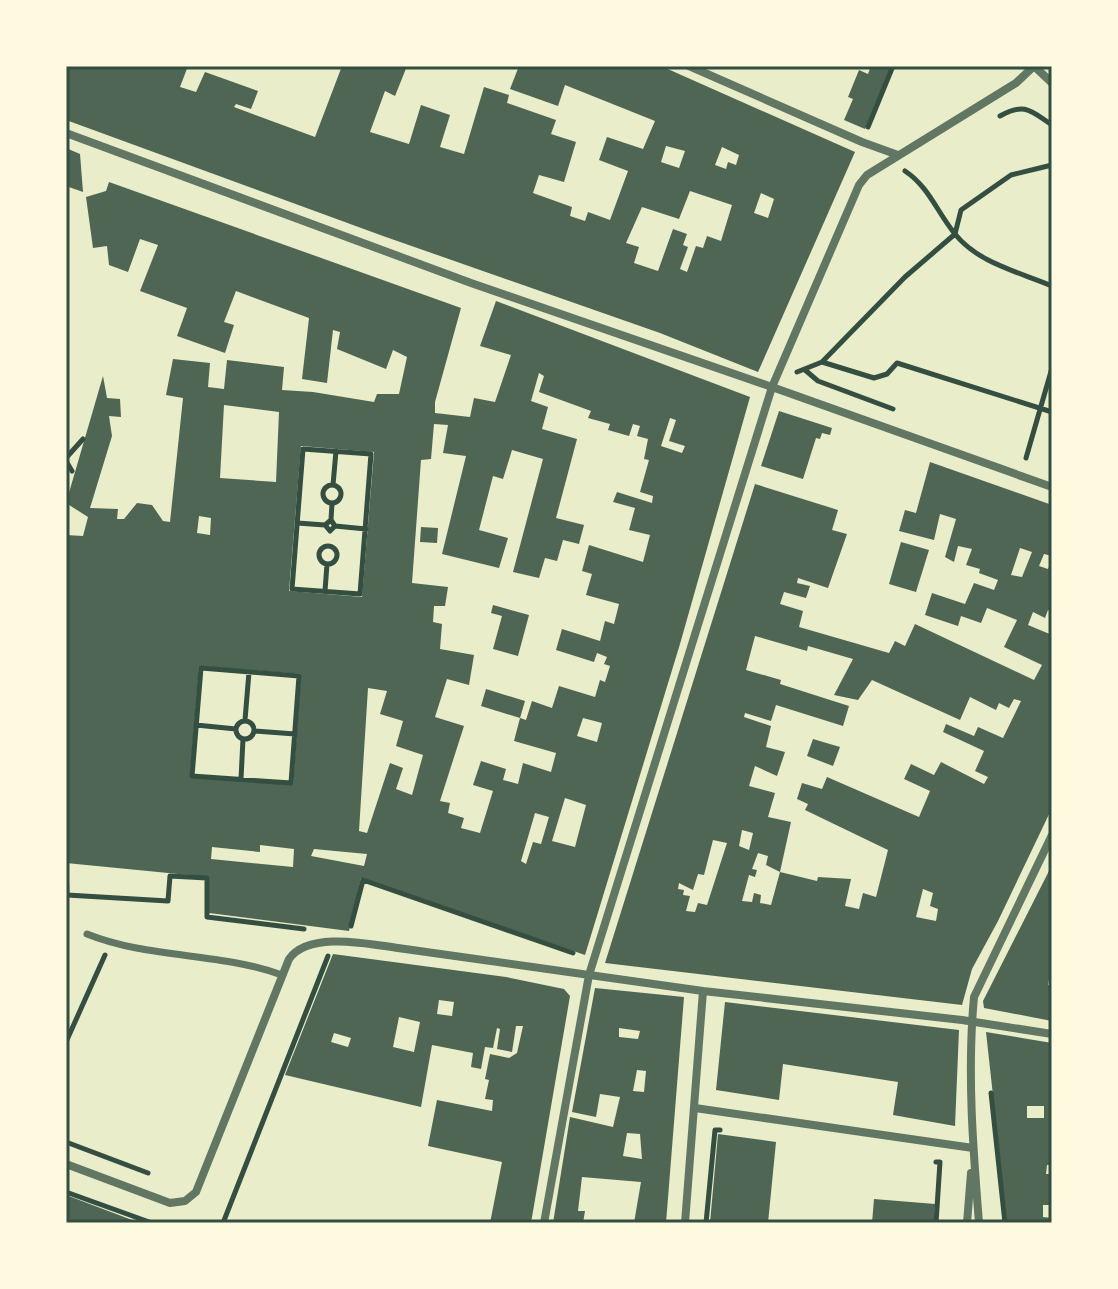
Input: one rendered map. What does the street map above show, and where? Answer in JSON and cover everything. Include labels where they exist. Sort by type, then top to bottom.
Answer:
[{"type":"street","points":[[689,66],[898,155]]},
{"type":"street","points":[[544,1223],[589,975],[772,387],[859,185],[872,171],[1016,83],[1034,66],[1052,83]]},
{"type":"street","points":[[66,133],[457,278],[1052,487]]},
{"type":"street","points":[[979,1223],[973,1148],[974,997],[1052,835]]},
{"type":"street","points":[[87,934],[111,943],[226,962],[282,975]]},
{"type":"street","points":[[66,1164],[170,1203],[191,1198],[289,959],[297,948],[334,942],[398,948],[703,991],[972,1021],[1052,1034]]},
{"type":"street","points":[[685,1223],[703,991]]},
{"type":"street","points":[[695,1108],[973,1148]]},
{"type":"street","points":[[967,1223],[973,1148]]},
{"type":"path","points":[[862,142],[893,66]]},
{"type":"path","points":[[997,118],[1022,108],[1052,125]]},
{"type":"path","points":[[918,163],[905,171],[929,193],[955,234],[974,254],[1052,286]]},
{"type":"path","points":[[772,387],[798,371],[822,362],[905,277],[955,234],[961,210],[1011,175],[1052,165]]},
{"type":"path","points":[[822,362],[874,378],[887,374],[897,363],[1052,412]]},
{"type":"path","points":[[1026,458],[1052,368]]},
{"type":"path","points":[[72,471],[66,460],[83,439]]},
{"type":"path","points":[[303,449],[336,451],[371,454],[360,594],[292,589],[303,449]]},
{"type":"path","points":[[333,485],[336,451]]},
{"type":"path","points":[[332,503],[341,497],[341,490],[333,485]]},
{"type":"path","points":[[332,503],[324,499],[323,493],[325,488],[333,485]]},
{"type":"path","points":[[332,503],[333,523]]},
{"type":"path","points":[[297,523],[327,528],[333,523]]},
{"type":"path","points":[[333,523],[366,529]]},
{"type":"path","points":[[327,528],[328,546]]},
{"type":"path","points":[[328,546],[334,548],[337,556],[335,561],[327,564],[321,562],[319,553],[328,546]]},
{"type":"path","points":[[325,591],[327,564]]},
{"type":"path","points":[[201,668],[299,676],[291,783],[192,776],[196,725],[201,668]]},
{"type":"path","points":[[245,720],[249,672]]},
{"type":"path","points":[[243,739],[236,729],[245,720]]},
{"type":"path","points":[[243,739],[252,737],[255,731],[253,725],[245,720]]},
{"type":"path","points":[[196,725],[236,729]]},
{"type":"path","points":[[255,731],[295,734]]},
{"type":"path","points":[[241,779],[243,739]]},
{"type":"path","points":[[66,867],[67,895],[168,901],[170,876],[207,878],[207,917],[315,930]]},
{"type":"path","points":[[349,934],[363,880],[580,955]]},
{"type":"path","points":[[66,1042],[111,943]]},
{"type":"path","points":[[223,1223],[330,952]]},
{"type":"path","points":[[989,1078],[1005,1223]]},
{"type":"path","points":[[706,1223],[715,1130]]},
{"type":"path","points":[[66,1142],[162,1179]]},
{"type":"path","points":[[936,1223],[940,1162]]},
{"type":"path","points":[[66,1192],[152,1223]]},
{"type":"building","points":[[66,66],[188,66],[180,87],[196,92],[205,72],[258,91],[251,109],[236,104],[234,107],[315,137],[342,66],[407,66],[395,96],[385,91],[370,132],[409,144],[421,105],[450,115],[440,147],[464,154],[484,87],[509,95],[507,103],[556,120],[551,134],[576,142],[564,182],[539,175],[533,193],[572,207],[570,216],[585,221],[588,212],[610,220],[628,171],[599,160],[607,137],[643,149],[655,121],[565,85],[558,106],[510,89],[519,66],[661,66],[855,152],[758,372],[660,333],[66,120]],"holes":[[[666,146],[685,151],[679,168],[661,162]],[[722,147],[739,155],[736,165],[728,162],[726,169],[715,165]],[[690,191],[732,205],[721,241],[707,236],[703,248],[696,246],[687,272],[680,269],[688,247],[683,245],[687,234],[673,229],[658,271],[634,263],[639,247],[626,243],[642,207],[679,219]],[[761,193],[774,199],[768,218],[754,213]]]},
{"type":"building","points":[[871,66],[891,66],[865,129],[844,120],[853,99],[848,97],[859,70],[868,74]]},
{"type":"building","points":[[66,148],[80,154],[83,192],[66,186]]},
{"type":"building","points":[[109,182],[461,308],[435,402],[435,413],[470,417],[474,398],[495,402],[511,355],[480,346],[496,301],[750,397],[680,644],[585,955],[361,878],[349,931],[209,913],[209,877],[66,863],[66,535],[83,536],[88,517],[66,503],[103,376],[107,398],[120,399],[121,417],[109,416],[112,436],[90,508],[118,509],[117,519],[124,519],[137,503],[152,505],[163,521],[170,522],[183,398],[166,395],[173,359],[210,363],[208,387],[224,389],[227,360],[284,367],[282,390],[374,402],[377,394],[399,394],[407,357],[393,350],[386,369],[337,349],[340,332],[333,330],[327,383],[302,379],[309,318],[236,291],[224,322],[234,325],[225,353],[177,336],[187,308],[140,291],[158,245],[140,239],[128,272],[109,265],[107,246],[93,248],[86,197],[106,191]],"holes":[[[539,373],[544,376],[539,392],[591,411],[588,418],[610,424],[608,430],[629,436],[633,424],[640,426],[637,436],[648,439],[644,459],[649,460],[640,492],[653,496],[652,503],[617,492],[613,502],[635,508],[629,530],[650,535],[643,562],[589,545],[582,571],[592,574],[586,595],[619,604],[614,624],[605,621],[600,641],[562,629],[556,650],[594,662],[597,653],[607,657],[604,664],[610,666],[605,682],[600,680],[595,697],[559,686],[552,708],[532,701],[526,720],[520,718],[514,741],[556,753],[551,772],[523,763],[518,784],[503,780],[506,769],[481,761],[473,785],[493,791],[480,833],[461,828],[464,818],[448,813],[450,803],[440,801],[464,726],[435,717],[447,679],[469,685],[474,655],[440,649],[442,624],[433,622],[434,606],[445,606],[448,587],[412,583],[421,460],[431,459],[434,424],[448,425],[443,453],[466,456],[442,554],[499,568],[508,538],[479,530],[493,476],[503,479],[512,450],[543,459],[513,572],[539,578],[545,558],[557,561],[563,540],[579,544],[584,525],[556,518],[577,439],[542,429],[548,407],[531,401]],[[224,405],[279,412],[276,482],[220,478]],[[670,418],[676,420],[669,441],[685,446],[682,453],[661,446]],[[301,446],[374,452],[362,597],[289,591]],[[199,516],[211,518],[210,535],[197,533]],[[199,666],[301,674],[293,785],[190,777]],[[368,688],[387,691],[380,714],[403,721],[396,746],[423,755],[412,795],[396,789],[403,768],[390,763],[367,833],[359,831]],[[583,718],[602,723],[597,742],[577,736]],[[565,798],[586,805],[575,847],[552,841]],[[535,813],[549,817],[541,844],[533,842],[526,864],[521,861]],[[260,845],[294,849],[293,867],[211,859],[212,847],[260,852]],[[314,849],[367,854],[364,866],[311,856]]]},
{"type":"building","points":[[779,411],[832,428],[830,435],[822,433],[820,439],[816,438],[803,479],[761,466]]},
{"type":"building","points":[[930,462],[1052,505],[1052,556],[1044,554],[1039,566],[1048,569],[1052,560],[1052,612],[1048,610],[1045,618],[1033,612],[1028,625],[1052,635],[1052,808],[972,969],[962,1005],[605,963],[755,484],[838,510],[832,530],[847,534],[828,588],[798,578],[797,583],[810,586],[806,598],[784,592],[780,604],[803,611],[799,627],[889,653],[895,641],[905,646],[915,624],[1034,680],[1042,665],[1004,647],[1017,620],[987,608],[981,623],[961,616],[958,626],[925,615],[932,593],[965,604],[974,583],[994,590],[998,580],[966,565],[972,549],[958,546],[954,562],[945,557],[956,519],[940,514],[934,540],[899,531],[905,510],[916,513]],"holes":[[[1020,548],[1032,552],[1022,577],[1011,575]],[[755,636],[807,651],[808,646],[853,659],[834,695],[858,700],[872,680],[960,720],[970,697],[996,710],[999,703],[1009,708],[1014,699],[1021,701],[1003,738],[978,727],[974,736],[946,724],[943,732],[984,751],[975,771],[988,777],[984,784],[941,762],[934,775],[911,764],[904,779],[930,791],[919,817],[827,777],[822,789],[802,783],[797,799],[808,804],[805,810],[888,850],[876,897],[863,893],[859,909],[845,906],[851,879],[818,877],[817,881],[780,872],[791,822],[768,817],[775,793],[749,786],[755,766],[777,776],[785,752],[766,747],[771,726],[744,717],[745,713],[771,721],[776,705],[843,726],[849,706],[746,670]],[[742,830],[753,833],[749,850],[739,846]],[[713,840],[727,843],[707,905],[698,903],[695,912],[686,911],[690,896],[683,895],[684,890],[678,889],[679,883],[693,890],[698,874],[704,875]],[[758,853],[768,856],[766,865],[780,872],[771,905],[760,903],[761,895],[754,893],[752,902],[742,901],[749,875],[755,877],[757,870],[752,869]],[[923,889],[933,893],[930,906],[938,909],[936,921],[916,917]]]},
{"type":"building","points":[[421,527],[438,528],[437,543],[420,542]]},
{"type":"building","points":[[901,542],[929,550],[916,592],[889,584]]},
{"type":"building","points":[[493,605],[529,615],[518,656],[493,649],[502,616],[491,613]]},
{"type":"building","points":[[486,689],[525,701],[520,718],[481,706]]},
{"type":"building","points":[[813,739],[840,747],[833,766],[807,756]]},
{"type":"building","points":[[1052,865],[1052,980],[1049,979],[1048,985],[1052,986],[1052,1021],[984,1008],[983,1001]]},
{"type":"building","points":[[333,954],[506,977],[564,989],[570,996],[531,1223],[490,1223],[502,1162],[428,1146],[437,1100],[492,1111],[493,1100],[485,1099],[490,1054],[509,1058],[517,1053],[523,1026],[516,1026],[512,1052],[497,1049],[500,1029],[497,1028],[493,1048],[485,1047],[481,1069],[471,1067],[473,1053],[432,1045],[421,1107],[285,1075]],"holes":[[[439,1000],[454,1002],[452,1016],[437,1014]],[[399,1017],[420,1022],[414,1052],[393,1047]],[[334,1033],[351,1038],[348,1047],[331,1042]]]},
{"type":"building","points":[[595,988],[684,997],[666,1223],[634,1223],[641,1182],[582,1177],[578,1211],[585,1211],[583,1223],[553,1223],[570,1117],[613,1127],[620,1097],[600,1094],[596,1117],[572,1112]],"holes":[[[619,1028],[640,1031],[638,1039],[619,1037]],[[637,1070],[646,1071],[644,1092],[633,1091]],[[627,1133],[640,1134],[642,1159],[623,1156]]]},
{"type":"building","points":[[725,1002],[959,1030],[955,1126],[893,1115],[898,1082],[783,1064],[779,1100],[716,1090]]},
{"type":"building","points":[[986,1032],[1052,1043],[1052,1165],[1047,1165],[1046,1174],[1052,1174],[1052,1205],[1043,1205],[1043,1217],[1052,1218],[1052,1223],[1007,1223]],"holes":[[[1027,1106],[1044,1106],[1044,1118],[1027,1118]]]},
{"type":"building","points":[[718,1134],[776,1142],[768,1223],[710,1223]]},
{"type":"building","points":[[66,1195],[140,1223],[66,1223]]},
{"type":"building","points":[[874,1199],[935,1204],[934,1223],[872,1223]]}]
